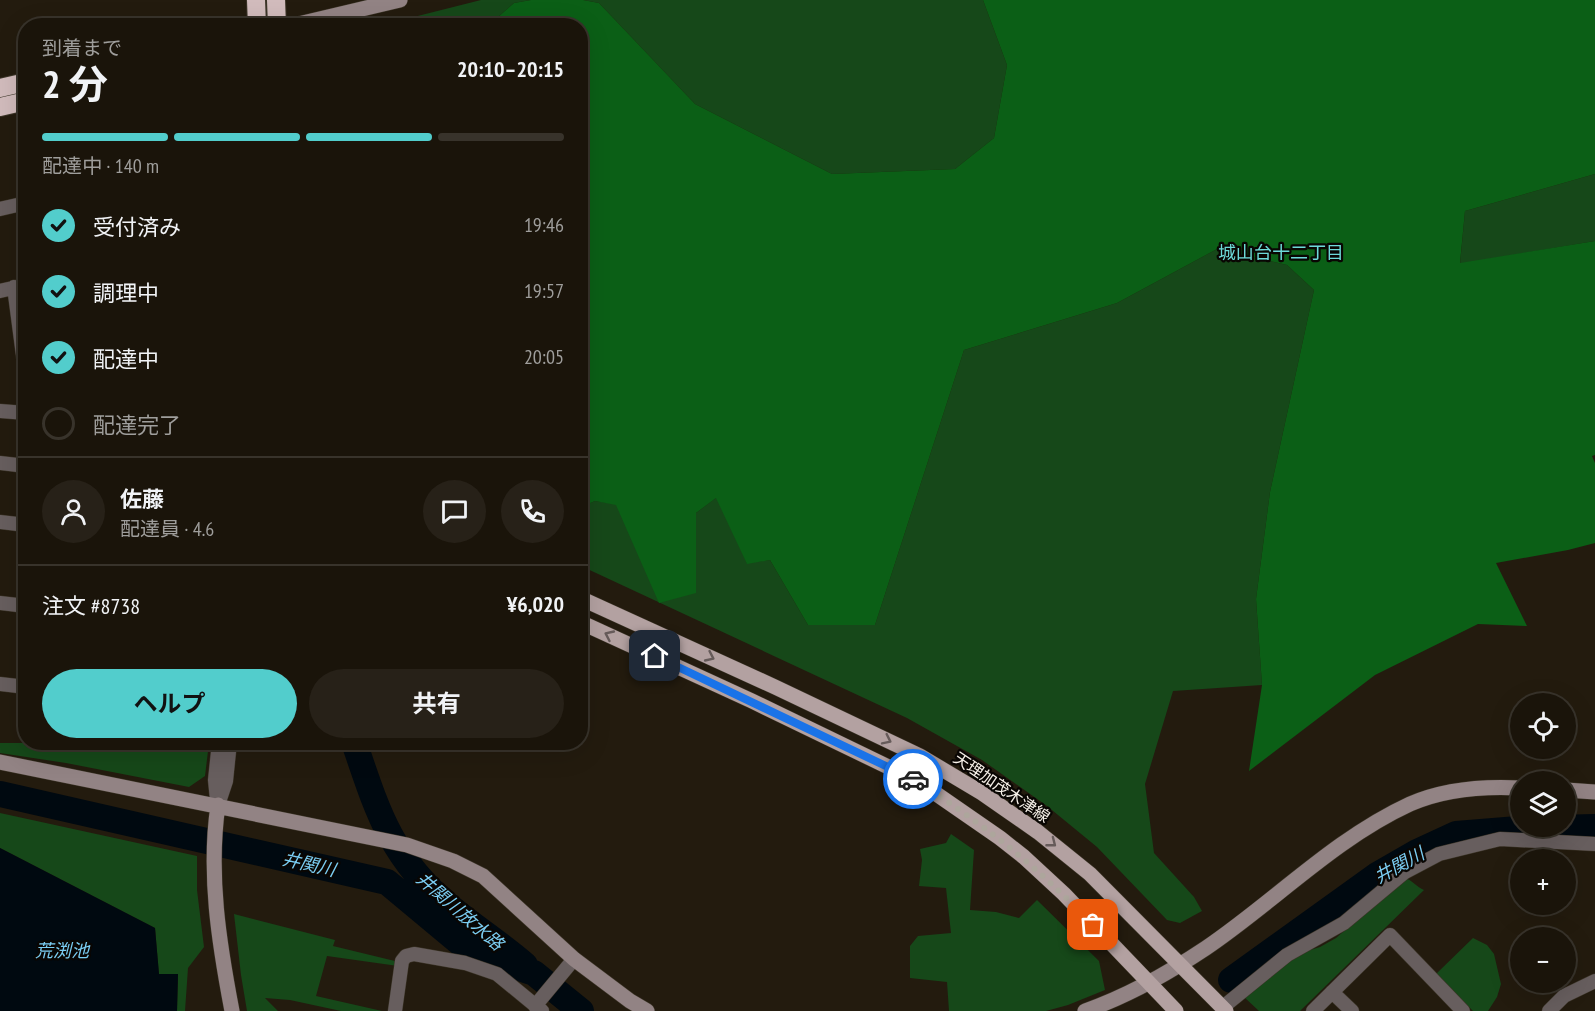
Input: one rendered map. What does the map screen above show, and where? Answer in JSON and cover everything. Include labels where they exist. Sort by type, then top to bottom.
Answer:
[{"type":"highway","points":[[256,0],[257,18]]},
{"type":"highway","points":[[276,0],[277,18]]},
{"type":"highway","points":[[0,88],[18,84]]},
{"type":"highway","points":[[0,107],[18,103]]},
{"type":"main road","name":"天理加茂木津線","points":[[588,602],[775,687],[920,756],[952,774],[1012,813],[1065,852],[1090,874],[1225,1009]]},
{"type":"main road","points":[[588,626],[907,776],[963,812],[1024,857],[1064,894],[1176,1011]]},
{"type":"street","points":[[324,18],[400,0]]},
{"type":"street","points":[[0,209],[18,205]]},
{"type":"street","points":[[0,291],[18,286]]},
{"type":"street","points":[[0,411],[18,412]]},
{"type":"street","points":[[0,463],[18,465]]},
{"type":"street","points":[[0,472],[18,473]]},
{"type":"street","points":[[0,522],[18,524]]},
{"type":"street","points":[[0,603],[18,605]]},
{"type":"street","points":[[0,684],[18,686]]},
{"type":"street","points":[[218,750],[215,780],[218,805]]},
{"type":"street","points":[[230,750],[226,781],[218,805],[215,851],[218,928],[232,1011]]},
{"type":"street","points":[[0,762],[407,844],[438,855],[483,876],[510,898],[574,959],[630,1002],[647,1011]]},
{"type":"street","points":[[1085,1011],[1126,994],[1206,948],[1308,869],[1372,824],[1411,804],[1442,793],[1478,788],[1510,788]]},
{"type":"street","points":[[1576,791],[1595,792]]},
{"type":"street","points":[[1225,1009],[1287,955],[1344,923],[1405,872],[1439,854],[1500,839],[1595,844]]},
{"type":"street","points":[[1313,1011],[1390,935],[1463,1011]]},
{"type":"street","points":[[395,1011],[402,961],[406,956],[414,954],[456,960],[497,974],[538,1006],[574,959]]},
{"type":"street","points":[[1549,1011],[1563,996],[1595,981]]},
{"type":"street","points":[[1332,992],[1352,1011]]},
{"type":"green space","points":[[481,0],[531,0],[514,3],[497,18],[410,18]]},
{"type":"green space","points":[[531,0],[583,0],[599,3],[695,104],[832,174],[955,169],[994,138],[1007,65],[983,0],[1595,0],[1595,174],[1465,211],[1460,263],[1595,241],[1595,455],[1592,456],[1595,463],[1595,543],[1496,563],[1527,626],[1478,624],[1375,675],[1249,771],[1262,685],[1256,599],[1270,492],[1314,290],[1287,265],[1217,249],[1117,303],[964,350],[875,625],[808,625],[770,560],[747,564],[716,498],[696,513],[696,593],[659,603],[616,505],[595,501],[588,504],[588,18],[497,18],[514,3]]},
{"type":"green space","points":[[583,0],[983,0],[1007,65],[994,138],[955,169],[832,174],[695,104],[599,3]]},
{"type":"green space","points":[[1595,174],[1595,241],[1460,264],[1465,211]]},
{"type":"green space","points":[[1217,249],[1287,265],[1314,290],[1270,492],[1256,599],[1262,685],[1173,691],[1145,784],[1154,853],[1194,897],[1202,911],[1180,923],[1167,920],[1097,847],[1047,806],[982,760],[907,718],[588,569],[588,504],[595,501],[616,504],[696,593],[696,513],[717,497],[747,563],[770,560],[808,625],[875,625],[964,350],[1117,303]]},
{"type":"green space","points":[[0,743],[18,743],[18,750],[208,750],[205,776],[189,787],[66,763],[0,753]]},
{"type":"green space","points":[[0,813],[197,856],[197,890],[204,947],[188,968],[185,1011],[177,1011],[178,974],[159,975],[155,928],[0,848]]},
{"type":"green space","points":[[951,834],[974,850],[970,910],[996,912],[1019,918],[1037,900],[1099,961],[1105,990],[1046,1011],[949,1011],[947,982],[910,978],[910,946],[918,936],[951,933],[946,888],[919,886],[922,860],[920,849],[946,843]]},
{"type":"green space","points":[[1405,878],[1424,890],[1300,1011],[1259,1011],[1244,997],[1300,953],[1320,947],[1336,938]]},
{"type":"green space","points":[[234,914],[335,940],[333,946],[399,962],[398,966],[327,956],[316,996],[382,1011],[341,1011],[290,1000],[265,998],[278,1011],[247,1011]]},
{"type":"green space","points":[[1473,938],[1487,945],[1494,954],[1501,984],[1497,997],[1488,1011],[1473,1011],[1436,974]]},
{"type":"water","name":"荒渕池","points":[[0,848],[155,928],[159,974],[178,974],[177,1011],[0,1011]]},
{"type":"waterway","name":"井関川放水路","points":[[357,750],[370,790],[388,831],[413,870],[449,906],[525,965]]},
{"type":"waterway","name":"井関川","points":[[0,794],[387,882],[471,952],[534,973],[581,1011]]},
{"type":"waterway","name":"井関川","points":[[1231,980],[1377,875],[1417,852],[1456,834],[1518,829],[1595,827]]},
{"type":"way so far","points":[[913,779],[1024,857],[1093,925]]},
{"type":"district","name":"城山台十二丁目","points":[[1281,252]]},
{"type":"route","points":[[655,656],[913,779]]}]
